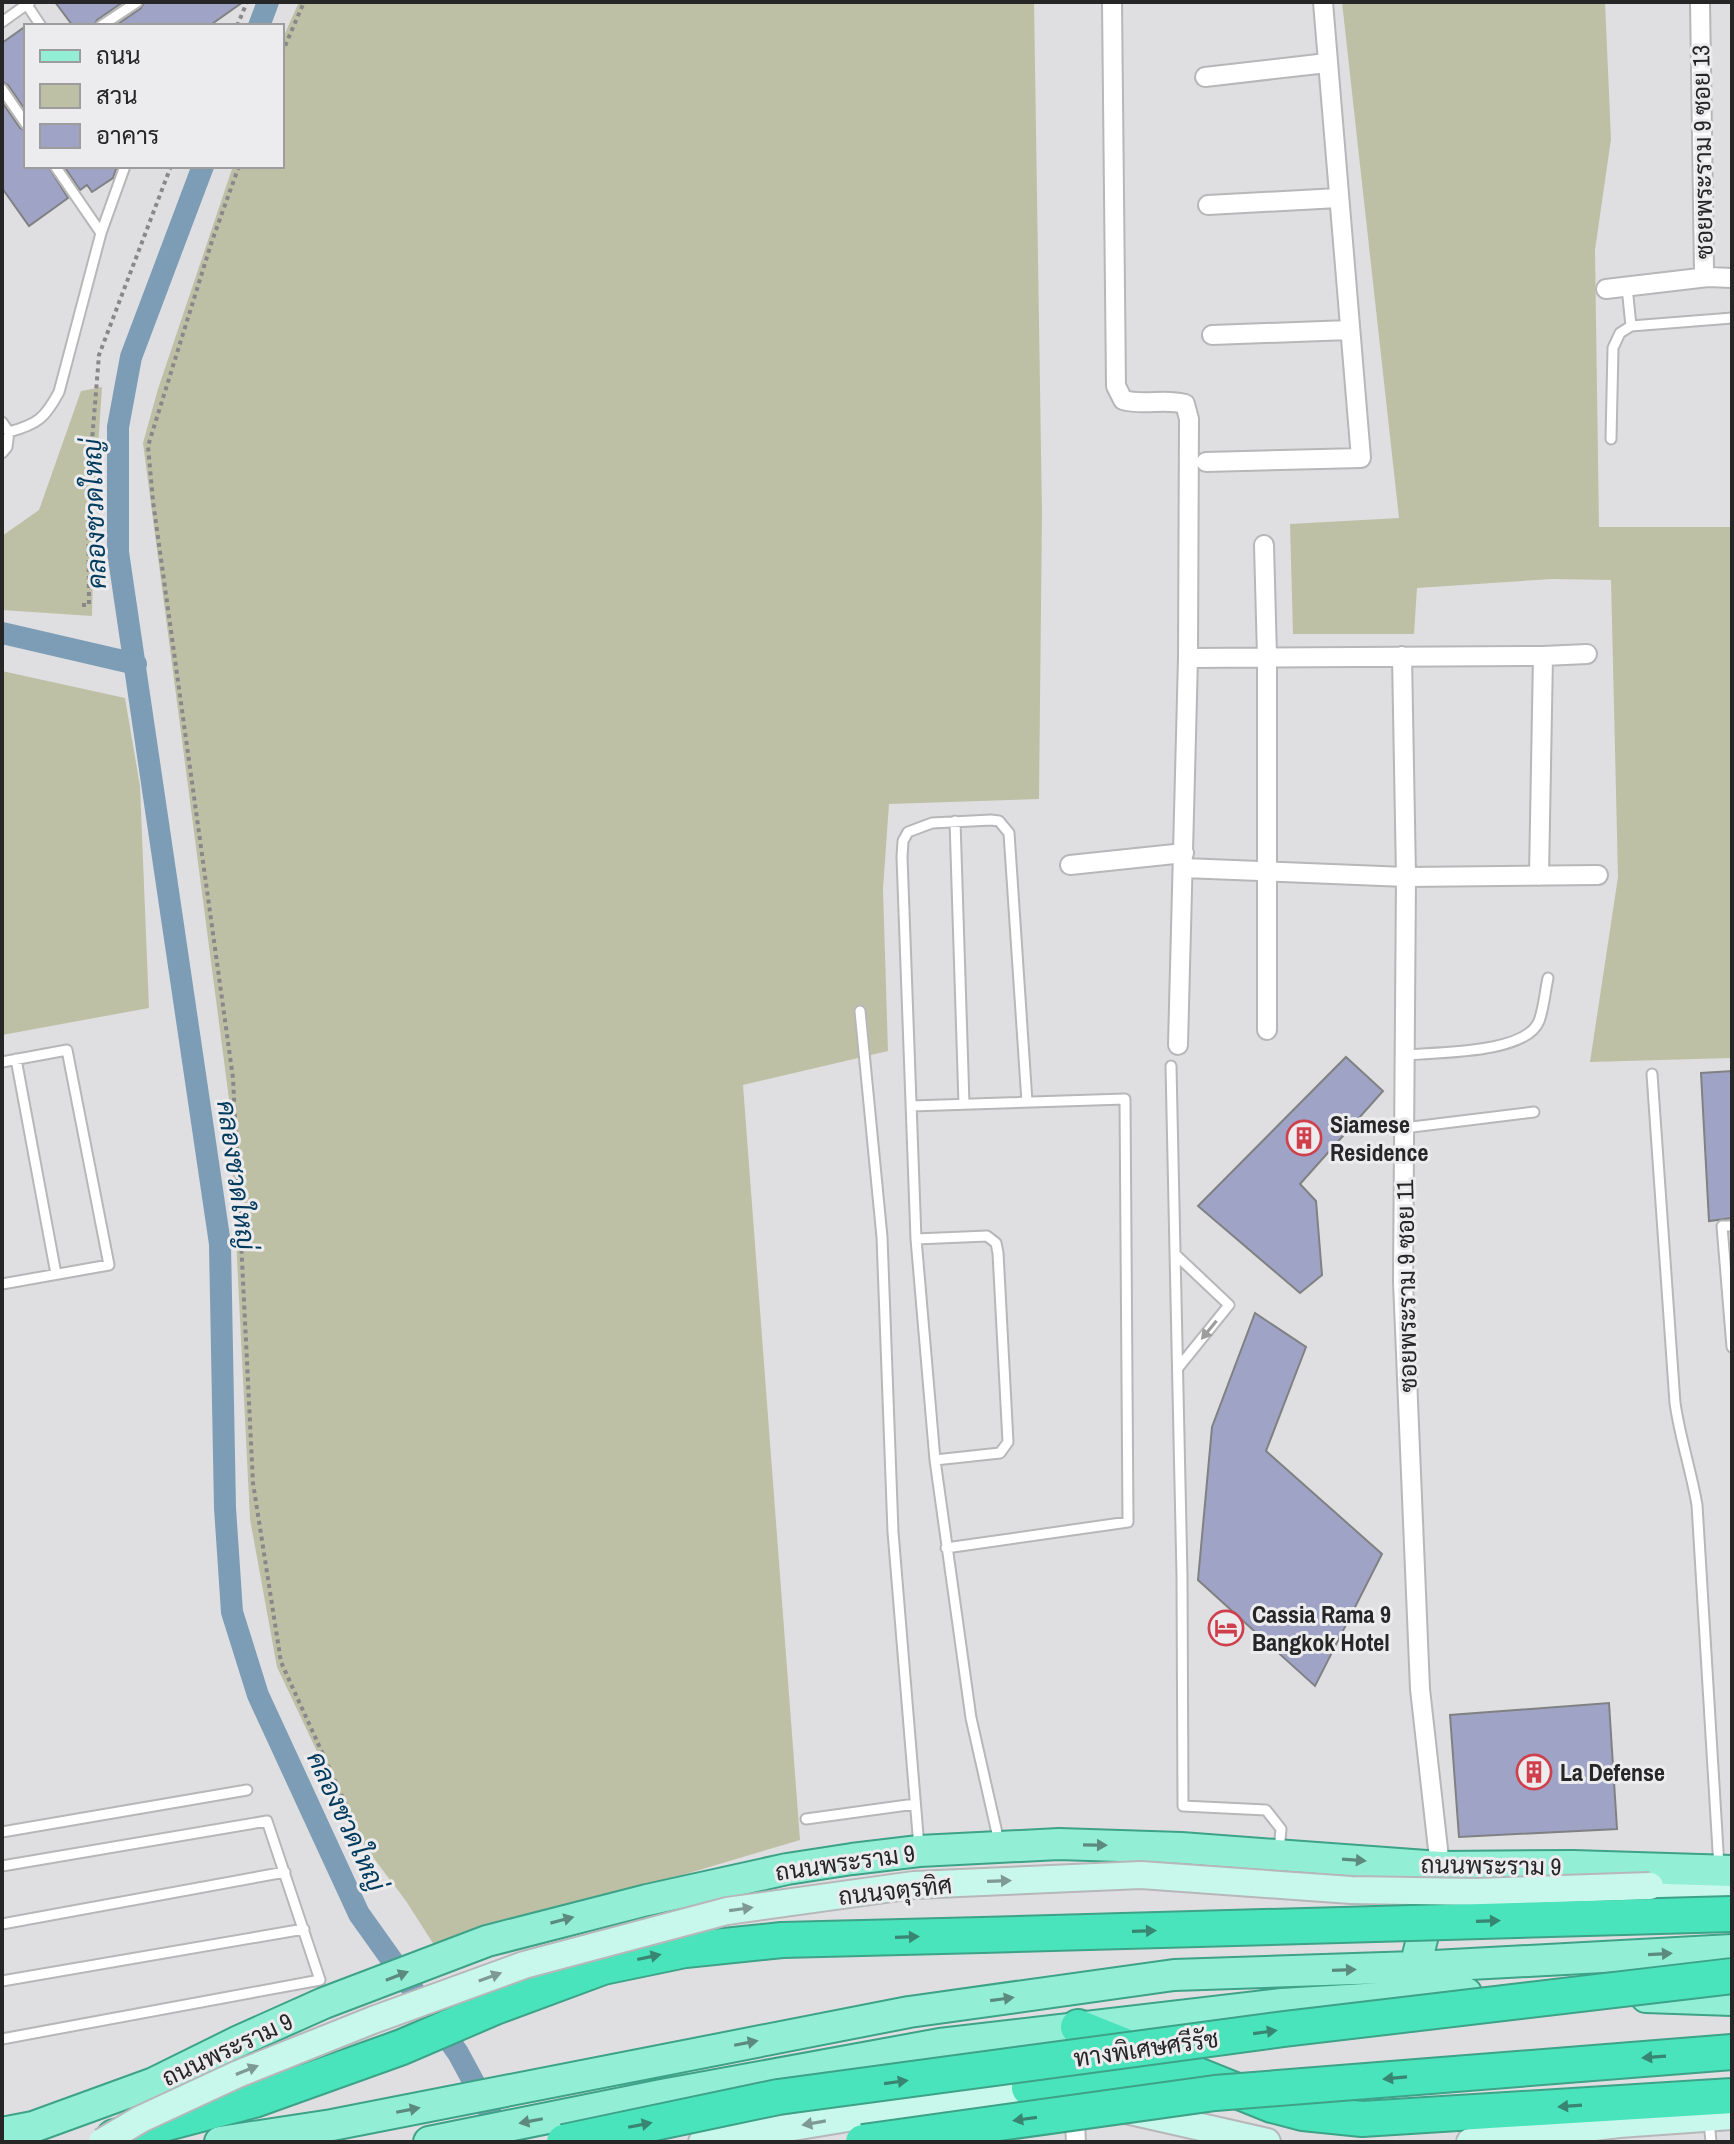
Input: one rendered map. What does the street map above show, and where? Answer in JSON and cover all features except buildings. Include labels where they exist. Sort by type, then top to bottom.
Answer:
[{"type":"highway","points":[[94,2142],[254,2100],[402,2047],[495,2007],[603,1967],[685,1950],[782,1940],[1732,1914]]},
{"type":"highway","name":"ทางพิเศษศรีรัช","points":[[564,2142],[778,2097],[1284,2029],[1732,1976]]},
{"type":"highway","points":[[1078,2027],[1272,2105],[1303,2113],[1362,2119],[1721,2118]]},
{"type":"highway","points":[[863,2142],[1215,2093],[1732,2052]]},
{"type":"highway","points":[[1029,2088],[1189,2071]]},
{"type":"main road","name":"ถนนพระราม 9","points":[[2,2133],[33,2127],[154,2083],[324,2003],[487,1941],[578,1916],[787,1869],[919,1851],[1000,1845],[1132,1846],[1440,1867],[1573,1866],[1728,1876]]},
{"type":"main road","points":[[1415,1967],[1440,1867]]},
{"type":"main road","name":"ถนนจตุรทิศ","points":[[102,2142],[141,2119],[238,2074],[373,2020],[524,1965],[727,1911],[914,1885],[1141,1875],[1351,1890],[1477,1892],[1650,1886],[1728,1876]]},
{"type":"main road","points":[[220,2142],[332,2125],[909,2012],[1174,1975],[1415,1967],[1732,1950]]},
{"type":"main road","points":[[1598,1957],[1624,1965],[1630,1972],[1632,1981],[1628,1987],[1612,1996]]},
{"type":"main road","points":[[429,2142],[940,2044],[1282,2004],[1455,1993],[1732,2000]]},
{"type":"main road","points":[[702,2142],[1029,2088],[1224,2138],[1267,2142]]},
{"type":"main road","points":[[33,2127],[254,2100]]},
{"type":"main road","points":[[1470,2142],[1721,2118]]},
{"type":"street","points":[[1112,2],[1116,386],[1123,400],[1134,403],[1171,400],[1185,404],[1189,419],[1188,658],[1178,1045]]},
{"type":"street","points":[[1206,462],[1361,458],[1323,2]]},
{"type":"street","name":"ซอยพระราม 9 ซอย 13","points":[[1700,2],[1704,271],[1708,277],[1732,278]]},
{"type":"street","points":[[1205,77],[1327,63]]},
{"type":"street","points":[[1208,205],[1338,198]]},
{"type":"street","points":[[1606,289],[1708,277]]},
{"type":"street","points":[[1212,335],[1349,330]]},
{"type":"street","points":[[1264,545],[1267,1030]]},
{"type":"street","points":[[1188,658],[1587,654]]},
{"type":"street","name":"ซอยพระราม 9 ซอย 11","points":[[1402,656],[1406,877],[1403,1282],[1420,1689],[1440,1867]]},
{"type":"street","points":[[1539,876],[1543,656]]},
{"type":"street","points":[[1070,865],[1184,861],[1266,872],[1406,877],[1598,875]]},
{"type":"street","points":[[1074,2098],[1076,2142]]},
{"type":"lane","points":[[104,24],[137,2]]},
{"type":"lane","points":[[2,22],[27,3],[40,24]]},
{"type":"lane","points":[[2,89],[24,121]]},
{"type":"lane","points":[[56,168],[101,233]]},
{"type":"lane","points":[[9,432],[34,425],[49,410],[59,392],[101,233],[124,168]]},
{"type":"lane","points":[[1627,287],[1631,326]]},
{"type":"lane","points":[[1611,439],[1613,348],[1620,333],[1631,326],[1732,318]]},
{"type":"lane","points":[[2,422],[9,432],[7,447],[2,453]]},
{"type":"lane","points":[[955,821],[964,1104]]},
{"type":"lane","points":[[1000,1845],[971,1718],[935,1460],[916,1239],[903,841],[908,832],[932,823],[999,821],[1009,833],[1027,1102]]},
{"type":"lane","points":[[1405,1055],[1504,1045],[1526,1038],[1539,1023],[1548,978]]},
{"type":"lane","points":[[860,1011],[882,1237],[893,1532],[919,1851]]},
{"type":"lane","points":[[2,1062],[67,1050],[109,1265],[2,1284]]},
{"type":"lane","points":[[16,1059],[56,1274]]},
{"type":"lane","points":[[1171,1066],[1183,1806],[1266,1810],[1281,1829],[1279,1854]]},
{"type":"lane","points":[[1652,1074],[1675,1403],[1679,1437],[1688,1458],[1697,1505],[1728,1876]]},
{"type":"lane","points":[[911,1106],[1125,1099],[1128,1522],[946,1548]]},
{"type":"lane","points":[[1404,1128],[1534,1112]]},
{"type":"lane","points":[[1732,1226],[1722,1226],[1732,1347]]},
{"type":"lane","points":[[916,1239],[987,1236],[996,1243],[998,1253],[1008,1442],[1000,1453],[935,1460]]},
{"type":"lane","points":[[1175,1254],[1229,1305],[1178,1368]]},
{"type":"lane","points":[[2,1832],[247,1790]]},
{"type":"lane","points":[[806,1819],[915,1804]]},
{"type":"lane","points":[[2,1866],[267,1821],[320,1980],[2,2039]]},
{"type":"lane","points":[[2,1924],[285,1872]]},
{"type":"lane","points":[[2,1981],[304,1929]]},
{"type":"lane","points":[[938,2102],[943,2142]]},
{"type":"path","points":[[238,24],[247,2]]},
{"type":"path","points":[[284,48],[304,2]]},
{"type":"path","points":[[82,605],[89,605],[88,490],[99,355],[170,168]]},
{"type":"path","points":[[238,168],[212,241],[148,446],[233,1078],[253,1483],[281,1662],[346,1805]]},
{"type":"green space","points":[[299,2],[1034,2],[1042,513],[1039,799],[889,804],[883,889],[888,1051],[743,1085],[800,1840],[436,1948],[406,1901],[357,1836],[277,1667],[250,1519],[229,1099],[143,443],[158,389],[232,168],[284,168],[284,36]]},
{"type":"green space","points":[[1342,2],[1605,2],[1611,139],[1595,250],[1599,527],[1732,527],[1732,1058],[1590,1062],[1618,877],[1611,580],[1552,579],[1417,588],[1414,634],[1293,634],[1290,524],[1399,518]]},
{"type":"green space","points":[[102,387],[92,616],[2,610],[2,536],[39,510],[81,391]]},
{"type":"green space","points":[[2,671],[125,698],[140,786],[149,1008],[2,1035]]},
{"type":"waterway","name":"คลองชวดใหญ่","points":[[260,24],[268,2]]},
{"type":"waterway","name":"คลองชวดใหญ่","points":[[202,168],[131,357],[118,427],[118,552],[220,1244],[225,1508],[232,1612],[258,1695],[359,1914],[458,2053],[506,2142]]},
{"type":"waterway","points":[[2,633],[136,664]]},
{"type":"place","name":"Siamese Residence","points":[[1304,1138]]},
{"type":"place","name":"Cassia Rama 9 Bangkok Hotel","points":[[1226,1628]]},
{"type":"place","name":"La Defense","points":[[1534,1772]]}]
